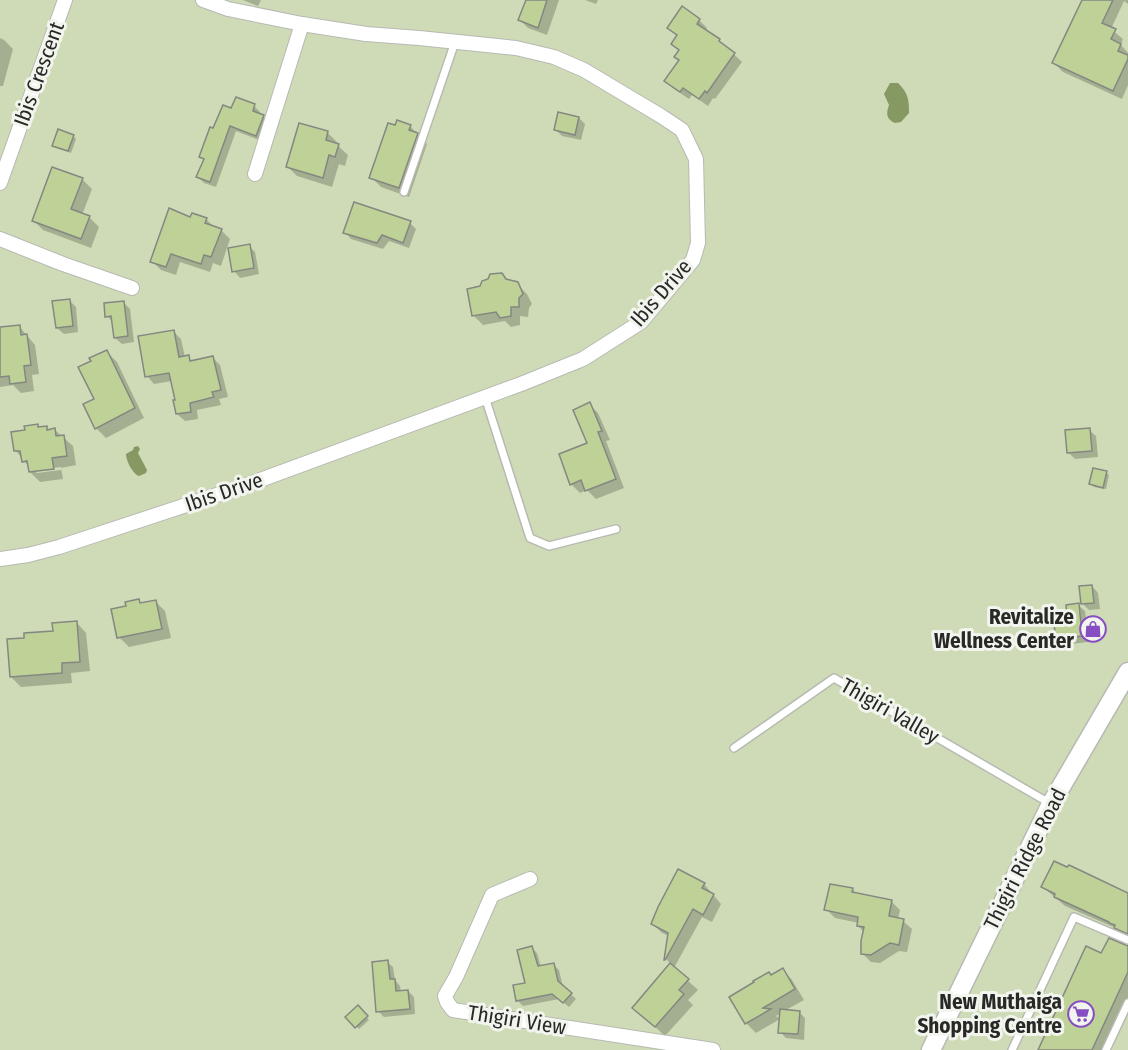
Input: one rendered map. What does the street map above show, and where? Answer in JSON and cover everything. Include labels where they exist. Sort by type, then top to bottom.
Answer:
[{"type":"street","name":"Ibis Crescent","points":[[0,183],[65,0]]},
{"type":"street","name":"Ibis Drive","points":[[0,560],[59,547],[244,486],[583,359],[641,322],[693,260],[698,243],[696,159],[682,130],[584,70],[554,57],[516,48],[366,34],[228,9],[203,0]]},
{"type":"street","points":[[255,174],[302,24]]},
{"type":"street","points":[[0,238],[63,264],[132,288]]},
{"type":"street","name":"Thigiri Ridge Road","points":[[931,1050],[1051,804],[1128,672]]},
{"type":"street","name":"Thigiri View","points":[[530,879],[492,895],[456,977],[445,996],[453,1010],[713,1050]]},
{"type":"lane","points":[[404,192],[454,42]]},
{"type":"lane","points":[[485,397],[530,538],[549,546],[616,529]]},
{"type":"lane","name":"Thigiri Valley","points":[[734,748],[834,678],[1051,804]]},
{"type":"lane","points":[[1012,1050],[1074,917],[1128,940]]},
{"type":"lane","points":[[1106,1050],[1128,1003]]},
{"type":"shaded area","points":[[0,0],[1128,0],[1128,1050],[0,1050]]},
{"type":"shaded area","points":[[890,83],[898,83],[904,90],[909,104],[909,113],[901,122],[895,123],[888,116],[889,105],[884,94]]},
{"type":"shaded area","points":[[138,446],[140,449],[138,453],[147,470],[139,476],[130,467],[126,454]]},
{"type":"building","points":[[526,0],[547,0],[538,28],[518,20]]},
{"type":"building","points":[[1082,0],[1113,0],[1102,23],[1116,29],[1111,39],[1121,44],[1118,51],[1128,55],[1128,59],[1113,91],[1052,63]]},
{"type":"building","points":[[682,6],[700,19],[697,24],[720,39],[719,41],[735,53],[707,93],[705,91],[699,99],[683,88],[680,92],[664,81],[679,60],[674,57],[679,50],[671,44],[677,35],[667,28]]},
{"type":"building","points":[[236,97],[255,104],[253,111],[264,115],[256,136],[230,126],[210,182],[196,177],[204,159],[199,157],[210,127],[213,128],[223,105],[231,108]]},
{"type":"building","points":[[558,112],[579,117],[575,135],[554,130]]},
{"type":"building","points":[[397,120],[411,125],[409,130],[418,133],[399,188],[369,178],[388,123],[395,125]]},
{"type":"building","points":[[299,123],[328,131],[326,140],[339,144],[335,157],[329,155],[323,178],[286,167]]},
{"type":"building","points":[[58,129],[74,135],[68,151],[52,146]]},
{"type":"building","points":[[52,167],[83,178],[71,209],[90,216],[81,239],[32,221]]},
{"type":"building","points":[[354,202],[411,221],[403,243],[382,235],[377,243],[343,233]]},
{"type":"building","points":[[169,208],[190,217],[192,213],[207,218],[205,223],[222,229],[211,257],[204,255],[201,264],[171,254],[166,267],[150,262]]},
{"type":"building","points":[[250,244],[254,268],[232,272],[228,248]]},
{"type":"building","points":[[502,273],[506,279],[518,282],[523,294],[519,298],[519,307],[511,307],[511,316],[500,318],[496,312],[472,316],[467,289],[480,286],[490,274]]},
{"type":"building","points":[[70,299],[73,326],[56,328],[52,301]]},
{"type":"building","points":[[124,301],[128,336],[114,338],[111,316],[105,317],[104,303]]},
{"type":"building","points":[[20,325],[21,335],[27,334],[31,365],[24,366],[26,382],[10,384],[9,376],[0,377],[0,327]]},
{"type":"building","points":[[174,330],[179,357],[189,355],[190,361],[213,356],[221,390],[212,392],[214,397],[190,403],[191,412],[176,414],[169,373],[145,377],[138,336]]},
{"type":"building","points":[[107,350],[135,408],[95,429],[83,404],[94,399],[78,367],[91,361],[89,358]]},
{"type":"building","points":[[590,402],[602,431],[598,432],[616,479],[585,491],[581,480],[570,485],[559,454],[587,443],[573,410]]},
{"type":"building","points":[[38,424],[38,427],[47,426],[47,430],[55,428],[56,436],[64,435],[67,456],[52,458],[54,469],[29,472],[27,461],[22,462],[20,451],[14,451],[11,432],[25,430],[24,426]]},
{"type":"building","points":[[1090,428],[1092,451],[1067,453],[1065,430]]},
{"type":"building","points":[[1093,468],[1107,471],[1103,488],[1089,484]]},
{"type":"building","points":[[1092,585],[1094,603],[1081,604],[1079,586]]},
{"type":"building","points":[[139,599],[140,603],[156,600],[162,629],[117,638],[111,609],[126,606],[125,602]]},
{"type":"building","points":[[1079,603],[1082,636],[1056,639],[1053,617],[1067,616],[1066,605]]},
{"type":"building","points":[[77,621],[80,662],[62,663],[62,673],[10,677],[7,639],[24,638],[24,633],[53,631],[52,623]]},
{"type":"building","points":[[1054,861],[1067,867],[1069,865],[1128,893],[1128,934],[1114,928],[1115,925],[1109,922],[1054,897],[1055,894],[1041,887]]},
{"type":"building","points":[[678,869],[705,883],[702,888],[714,894],[703,915],[693,909],[664,960],[668,933],[651,924]]},
{"type":"building","points":[[830,884],[853,888],[852,892],[892,900],[889,916],[904,919],[899,945],[890,943],[871,955],[861,954],[864,927],[857,926],[858,917],[824,910]]},
{"type":"building","name":"New Muthaiga Shopping Centre","points":[[1109,938],[1128,946],[1128,972],[1092,1050],[1038,1050],[1086,946],[1101,953]]},
{"type":"building","points":[[532,946],[538,966],[554,963],[558,981],[572,993],[563,1003],[552,994],[516,1001],[513,985],[525,983],[517,950]]},
{"type":"building","points":[[388,960],[390,979],[395,979],[396,991],[408,990],[410,1009],[376,1012],[372,962]]},
{"type":"building","points":[[670,963],[689,979],[679,990],[684,994],[655,1027],[632,1008]]},
{"type":"building","points":[[783,968],[795,989],[763,1008],[771,1009],[745,1024],[729,997],[769,972],[771,975]]},
{"type":"building","points":[[358,1005],[368,1016],[355,1028],[345,1017]]},
{"type":"building","points":[[780,1009],[800,1011],[798,1034],[778,1033]]},
{"type":"place","name":"Revitalize Wellness Center","points":[[1093,629]]},
{"type":"place","name":"New Muthaiga Shopping Centre","points":[[1081,1014]]}]
